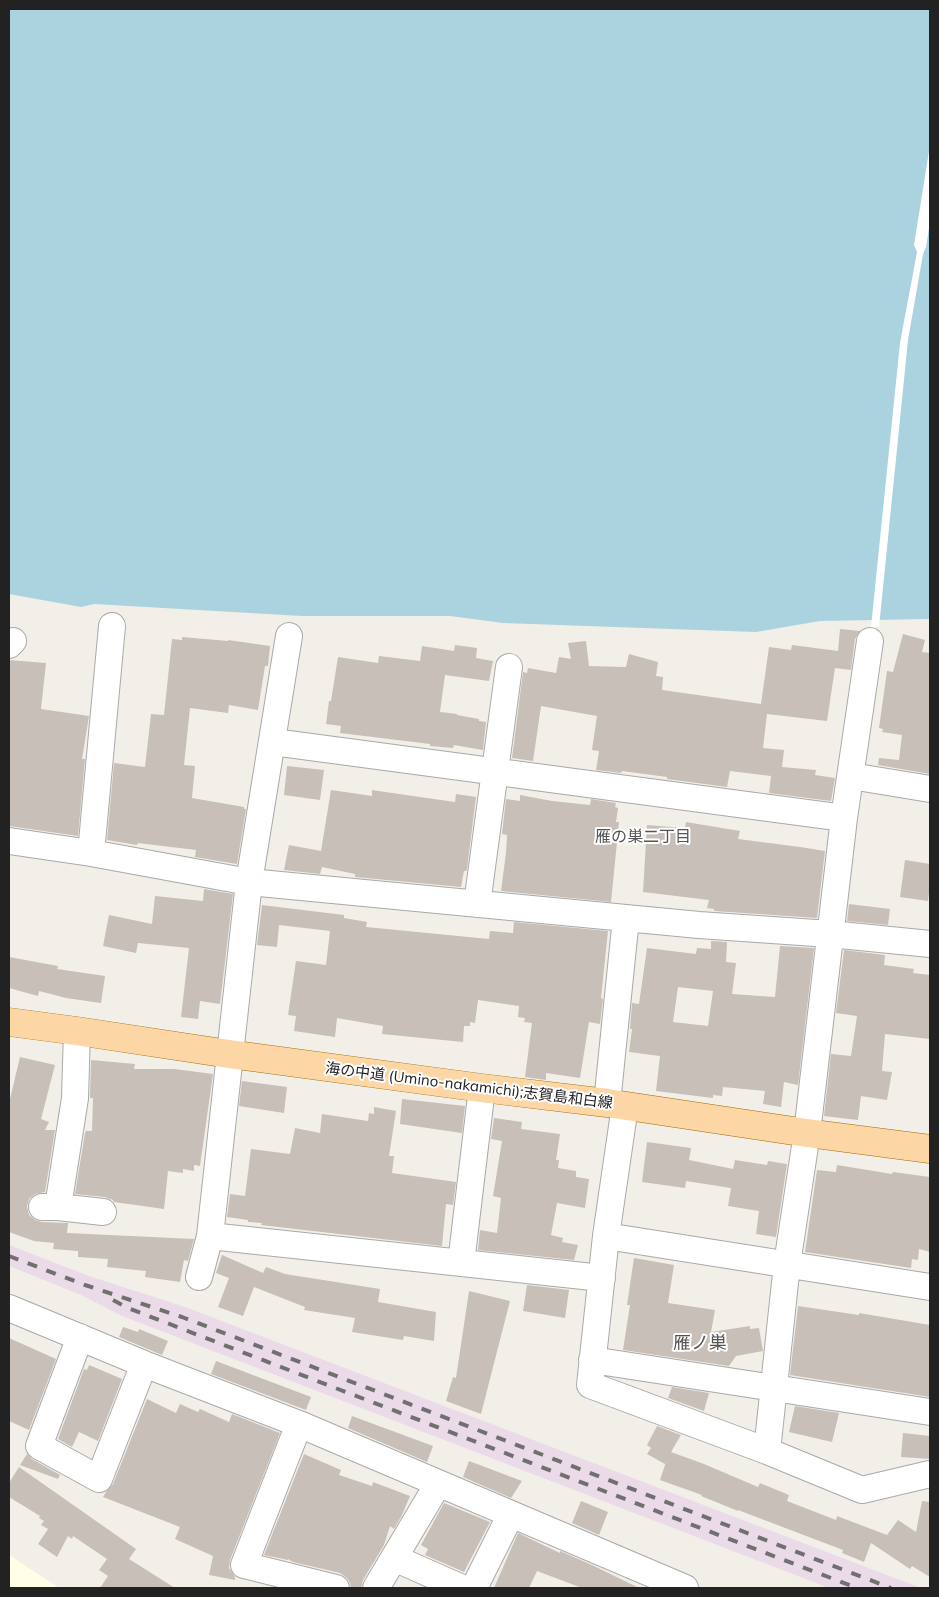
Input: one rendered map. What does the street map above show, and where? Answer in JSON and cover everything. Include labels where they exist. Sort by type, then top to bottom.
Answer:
[{"type":"main road","name":"海の中道 (Umino-nakamichi);志賀島和白線","points":[[9,1022],[229,1054],[616,1104],[807,1134],[930,1149]]},
{"type":"street","points":[[91,853],[112,626]]},
{"type":"street","points":[[200,1276],[210,1236],[249,882],[289,636]]},
{"type":"street","points":[[767,1451],[787,1264],[807,1134],[844,818],[870,641]]},
{"type":"street","points":[[477,904],[509,667]]},
{"type":"street","points":[[273,742],[844,818]]},
{"type":"street","points":[[851,776],[930,789]]},
{"type":"street","points":[[9,841],[91,853],[249,882],[699,925],[830,934],[930,944]]},
{"type":"street","points":[[626,918],[616,1104],[606,1236],[590,1385],[767,1451],[862,1490],[930,1474]]},
{"type":"street","points":[[77,1031],[75,1098],[50,1207],[103,1212]]},
{"type":"street","points":[[461,1263],[482,1088]]},
{"type":"street","points":[[210,1236],[602,1278]]},
{"type":"street","points":[[606,1236],[930,1287]]},
{"type":"street","points":[[9,1308],[144,1364],[299,1424],[685,1588]]},
{"type":"street","points":[[80,1337],[39,1446],[99,1479],[144,1364]]},
{"type":"street","points":[[592,1360],[930,1412]]},
{"type":"street","points":[[299,1424],[244,1565],[336,1588]]},
{"type":"street","points":[[376,1588],[438,1484]]},
{"type":"street","points":[[474,1588],[511,1514]]},
{"type":"street","points":[[394,1558],[462,1588]]},
{"type":"shaded area","points":[[9,1245],[89,1276],[185,1307],[921,1588],[829,1588],[122,1316],[81,1295],[9,1266]]},
{"type":"shaded area","points":[[9,1555],[58,1587],[9,1588]]},
{"type":"water","points":[[9,9],[930,9],[930,619],[820,621],[756,632],[503,623],[450,616],[302,616],[94,604],[81,607],[9,594]]},
{"type":"pier","points":[[930,145],[930,222],[908,340],[879,627],[871,627],[900,343],[917,252],[914,245]]},
{"type":"building","points":[[840,629],[860,631],[855,639],[851,670],[835,668],[827,721],[767,714],[763,748],[784,750],[782,767],[816,770],[815,775],[835,778],[831,801],[769,793],[771,776],[730,771],[727,787],[622,771],[621,773],[596,770],[599,751],[592,750],[597,716],[541,706],[533,761],[512,758],[523,672],[527,673],[528,668],[556,673],[559,657],[571,659],[568,643],[586,641],[589,666],[626,667],[629,654],[658,662],[656,676],[663,677],[662,690],[761,704],[769,647],[791,650],[792,645],[838,651]]},
{"type":"building","points":[[903,634],[925,640],[922,652],[930,653],[930,774],[878,765],[879,758],[899,760],[902,735],[882,732],[883,729],[879,728],[887,671],[893,672]]},
{"type":"building","points":[[182,637],[228,640],[270,646],[268,666],[265,666],[258,710],[229,705],[228,713],[190,708],[184,765],[195,766],[192,798],[244,807],[246,809],[237,864],[195,857],[196,850],[138,843],[137,845],[107,840],[114,763],[145,767],[151,714],[164,715],[172,639],[182,640]]},
{"type":"building","points":[[455,645],[477,648],[476,658],[493,661],[489,681],[445,675],[440,712],[457,714],[486,722],[483,750],[454,745],[453,748],[430,746],[430,744],[340,733],[341,726],[326,724],[338,657],[378,663],[379,656],[420,661],[422,646],[454,651]]},
{"type":"building","points":[[9,660],[46,663],[41,709],[89,716],[82,759],[85,759],[78,836],[9,826]]},
{"type":"building","points":[[287,766],[324,770],[320,800],[284,795]]},
{"type":"building","points":[[331,790],[372,796],[372,790],[455,802],[456,794],[476,797],[467,869],[464,871],[461,887],[355,877],[355,874],[322,867],[320,874],[284,870],[289,845],[321,851]]},
{"type":"building","points":[[520,795],[590,805],[591,799],[616,803],[615,807],[618,808],[616,822],[619,822],[611,902],[501,891],[507,835],[502,834],[506,799],[520,801]]},
{"type":"building","points":[[686,822],[740,831],[738,839],[825,851],[817,918],[714,911],[714,909],[707,908],[709,900],[643,892],[647,825],[685,828]]},
{"type":"building","points":[[905,860],[930,864],[928,901],[900,897]]},
{"type":"building","points":[[204,889],[233,894],[220,1004],[200,1001],[198,1019],[181,1017],[189,948],[138,943],[136,953],[103,946],[109,915],[152,924],[155,896],[203,901]]},
{"type":"building","points":[[849,904],[890,909],[888,925],[847,921]]},
{"type":"building","points":[[262,905],[344,915],[344,918],[367,922],[366,927],[489,939],[490,931],[513,933],[514,922],[608,931],[600,1024],[589,1022],[580,1078],[546,1073],[546,1080],[525,1077],[532,1023],[524,1022],[525,1018],[518,1017],[519,1006],[478,1000],[475,1023],[470,1022],[470,1026],[464,1026],[463,1042],[382,1034],[383,1026],[337,1018],[335,1037],[294,1031],[296,1016],[288,1015],[296,961],[326,965],[330,931],[279,925],[277,947],[257,945]]},
{"type":"building","points":[[711,941],[727,942],[726,962],[736,963],[732,994],[775,997],[780,946],[814,948],[798,1085],[784,1082],[781,1107],[763,1104],[765,1091],[723,1087],[722,1096],[713,1095],[713,1098],[656,1091],[660,1056],[629,1052],[632,1029],[630,1029],[632,1003],[639,1004],[647,948],[696,954],[697,948],[711,949]],"holes":[[[678,987],[713,991],[708,1026],[673,1022]]]},
{"type":"building","points":[[844,950],[885,955],[884,965],[914,969],[913,973],[930,975],[930,1039],[885,1034],[882,1071],[892,1072],[887,1100],[861,1096],[858,1120],[824,1116],[831,1054],[851,1056],[857,1016],[836,1013]]},
{"type":"building","points":[[9,957],[58,966],[57,969],[105,976],[101,1003],[66,998],[39,991],[38,996],[9,988]]},
{"type":"building","points":[[20,1057],[55,1065],[41,1119],[49,1122],[45,1130],[55,1130],[45,1192],[35,1194],[29,1199],[27,1207],[29,1215],[35,1220],[42,1222],[68,1223],[67,1233],[194,1239],[188,1261],[184,1260],[180,1282],[145,1277],[146,1271],[107,1267],[108,1259],[78,1257],[78,1251],[53,1249],[54,1243],[34,1241],[9,1232],[9,1103]]},
{"type":"building","points":[[91,1060],[135,1064],[134,1069],[174,1069],[213,1074],[200,1166],[194,1165],[194,1171],[183,1169],[183,1173],[168,1171],[164,1209],[114,1202],[105,1197],[75,1194],[85,1133],[86,1131],[92,1131],[93,1098],[90,1098]]},
{"type":"building","points":[[242,1081],[287,1087],[284,1113],[239,1106]]},
{"type":"building","points":[[402,1099],[465,1106],[462,1133],[400,1124]]},
{"type":"building","points":[[374,1107],[396,1111],[389,1156],[394,1156],[392,1173],[456,1182],[453,1205],[446,1204],[442,1246],[261,1225],[262,1223],[227,1217],[230,1194],[245,1196],[251,1149],[290,1154],[295,1128],[320,1133],[322,1114],[368,1121],[369,1113],[374,1114]]},
{"type":"building","points":[[494,1118],[522,1122],[521,1129],[560,1134],[556,1160],[559,1160],[558,1168],[576,1171],[576,1177],[589,1179],[585,1208],[557,1203],[551,1235],[563,1238],[562,1242],[578,1245],[574,1260],[478,1250],[480,1230],[497,1233],[501,1198],[493,1196],[502,1141],[491,1139]]},
{"type":"building","points":[[647,1142],[691,1148],[689,1160],[733,1169],[735,1160],[767,1165],[768,1161],[787,1164],[776,1237],[756,1234],[759,1211],[728,1206],[731,1188],[686,1181],[685,1188],[642,1182]]},
{"type":"building","points":[[837,1165],[892,1174],[893,1172],[930,1177],[930,1252],[919,1249],[918,1260],[912,1259],[911,1268],[805,1252],[817,1170],[836,1172]]},
{"type":"building","points":[[222,1255],[263,1273],[266,1267],[285,1274],[380,1289],[378,1302],[436,1312],[434,1341],[404,1336],[403,1340],[352,1332],[355,1318],[304,1310],[305,1307],[254,1287],[243,1316],[218,1307],[229,1278],[216,1273]]},
{"type":"building","points":[[634,1258],[674,1265],[668,1303],[715,1310],[711,1332],[750,1326],[750,1329],[759,1328],[763,1351],[736,1356],[729,1366],[623,1350],[630,1305],[627,1305]]},
{"type":"building","points":[[527,1285],[569,1290],[565,1318],[523,1311]]},
{"type":"building","points":[[469,1291],[510,1301],[481,1414],[446,1401],[453,1377],[456,1378]]},
{"type":"building","points":[[798,1306],[859,1315],[859,1313],[930,1325],[930,1397],[790,1375]]},
{"type":"building","points":[[123,1327],[138,1332],[139,1329],[168,1341],[162,1355],[119,1337]]},
{"type":"building","points":[[9,1338],[56,1359],[29,1430],[9,1421]]},
{"type":"building","points":[[216,1361],[311,1397],[306,1410],[211,1374]]},
{"type":"building","points":[[89,1365],[122,1379],[98,1441],[79,1432],[72,1447],[58,1439],[84,1369],[87,1370]]},
{"type":"building","points":[[672,1387],[709,1393],[704,1411],[668,1398]]},
{"type":"building","points":[[147,1399],[176,1413],[180,1404],[198,1412],[200,1409],[229,1422],[232,1414],[280,1433],[230,1560],[229,1568],[235,1580],[209,1575],[213,1556],[175,1539],[180,1527],[103,1497],[113,1484]]},
{"type":"building","points":[[795,1406],[839,1413],[832,1442],[789,1432]]},
{"type":"building","points":[[352,1416],[433,1446],[427,1462],[348,1428]]},
{"type":"building","points":[[657,1426],[681,1435],[671,1452],[758,1487],[760,1483],[789,1495],[787,1501],[836,1520],[837,1516],[887,1535],[898,1520],[916,1532],[922,1501],[930,1502],[930,1577],[912,1566],[910,1569],[871,1543],[864,1562],[842,1553],[843,1550],[660,1480],[666,1462],[665,1464],[647,1454],[651,1448],[647,1445]]},
{"type":"building","points":[[903,1433],[930,1436],[930,1459],[901,1457]]},
{"type":"building","points":[[27,1454],[32,1459],[60,1475],[58,1479],[20,1465]]},
{"type":"building","points":[[304,1454],[341,1470],[339,1475],[372,1486],[373,1482],[410,1496],[394,1529],[390,1526],[384,1545],[363,1580],[361,1588],[351,1588],[347,1578],[340,1573],[293,1562],[288,1559],[264,1555]]},
{"type":"building","points":[[469,1461],[522,1481],[511,1498],[463,1477]]},
{"type":"building","points":[[19,1467],[136,1549],[129,1559],[175,1588],[100,1588],[108,1576],[99,1570],[107,1559],[73,1536],[72,1539],[68,1536],[57,1557],[38,1544],[48,1529],[41,1525],[44,1521],[39,1518],[40,1516],[9,1497],[9,1483]]},
{"type":"building","points":[[581,1501],[608,1512],[599,1535],[572,1523]]},
{"type":"building","points":[[444,1503],[490,1522],[464,1572],[425,1555],[428,1549],[421,1545]]},
{"type":"building","points":[[518,1533],[639,1588],[582,1588],[537,1571],[529,1588],[494,1588]]},
{"type":"railway","points":[[9,1256],[85,1285],[182,1317],[891,1588]]},
{"type":"railway","points":[[113,1300],[128,1308],[857,1588]]},
{"type":"district","name":"雁の巣二丁目","points":[[643,837]]},
{"type":"district","name":"雁ノ巣","points":[[700,1344]]}]
